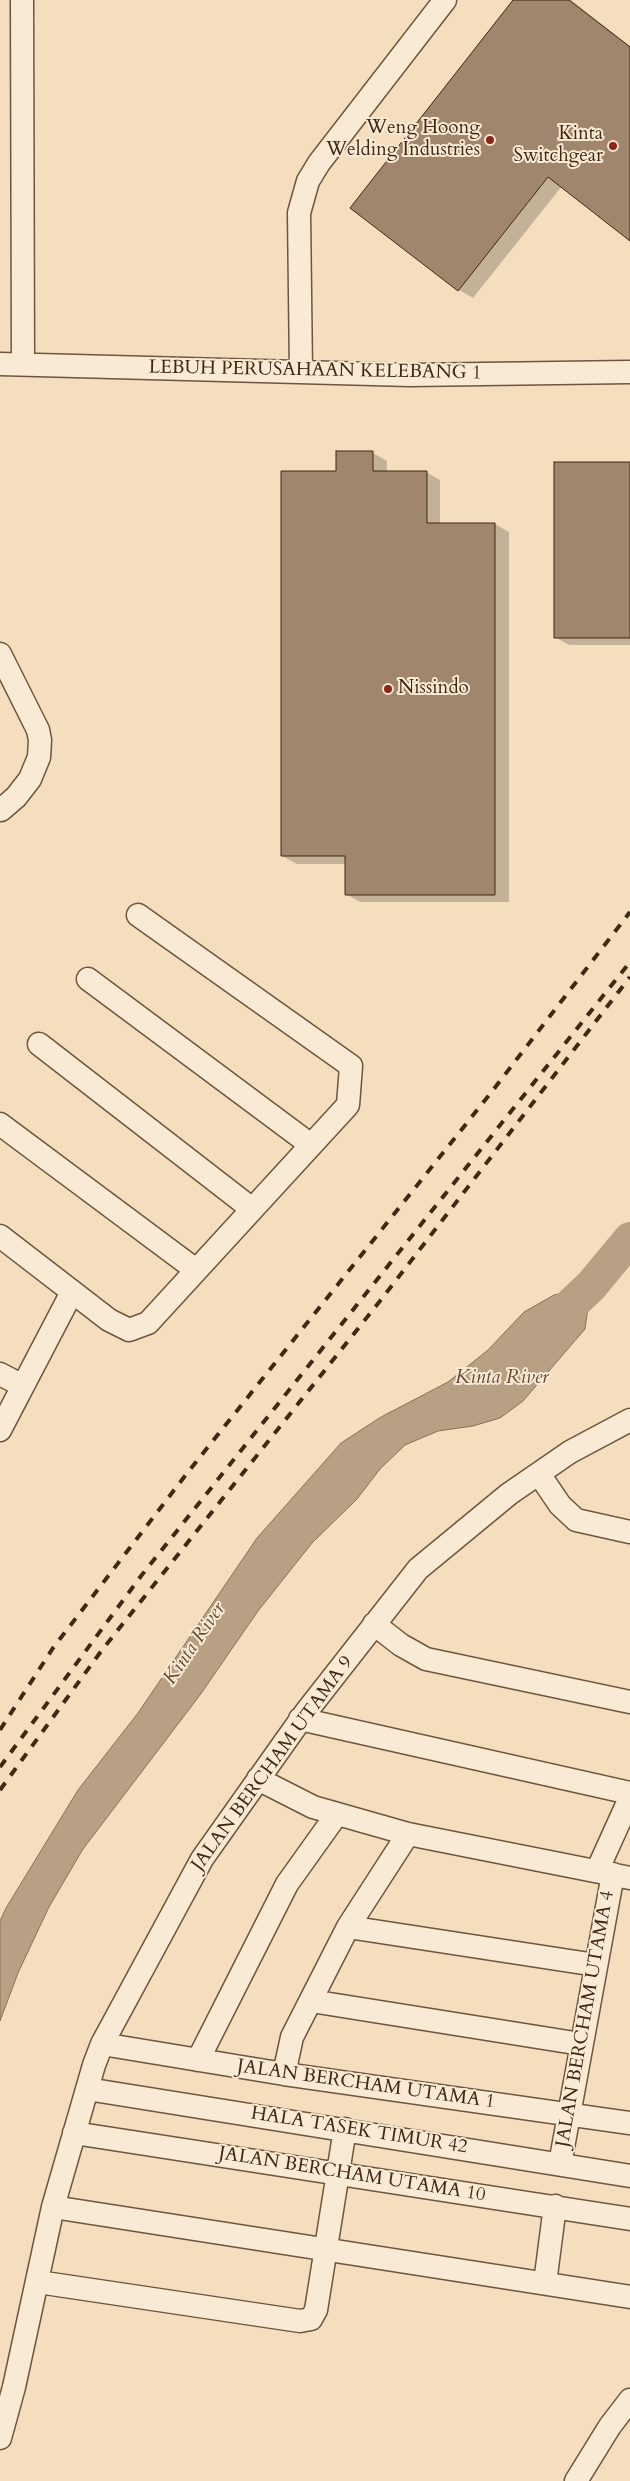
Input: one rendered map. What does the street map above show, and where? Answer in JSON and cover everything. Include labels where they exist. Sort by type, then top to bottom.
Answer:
[{"type":"street","points":[[22,0],[23,364]]},
{"type":"street","points":[[301,372],[299,213],[306,187],[319,163],[445,0]]},
{"type":"street","name":"LEBUH PERUSAHAAN KELEBANG 1","points":[[0,364],[410,375],[630,372]]},
{"type":"street","points":[[0,654],[38,730],[40,740],[38,757],[30,779],[16,797],[0,811]]},
{"type":"street","points":[[0,1236],[109,1320],[129,1330],[148,1322],[348,1104],[351,1066],[138,915]]},
{"type":"street","points":[[88,979],[311,1145]]},
{"type":"street","points":[[38,1044],[252,1209]]},
{"type":"street","points":[[0,1124],[196,1270]]},
{"type":"street","points":[[0,1430],[72,1292]]},
{"type":"street","points":[[0,1374],[23,1386]]},
{"type":"street","name":"JALAN BERCHAM UTAMA 9","points":[[0,2438],[14,2387],[53,2208],[102,2044],[202,1859],[300,1719],[418,1569],[509,1494],[570,1452],[630,1420]]},
{"type":"street","points":[[539,1474],[560,1505],[576,1520],[630,1532]]},
{"type":"street","points":[[374,1624],[401,1645],[426,1659],[630,1702]]},
{"type":"street","points":[[300,1719],[630,1792]]},
{"type":"street","points":[[258,1779],[300,1802],[408,1834],[613,1875]]},
{"type":"street","name":"JALAN BERCHAM UTAMA 4","points":[[560,2164],[613,1875],[630,1798]]},
{"type":"street","points":[[198,2060],[287,1884],[337,1814]]},
{"type":"street","points":[[284,2074],[292,2037],[348,1927],[408,1834]]},
{"type":"street","points":[[348,1927],[596,1965]]},
{"type":"street","points":[[310,2001],[581,2044]]},
{"type":"street","name":"JALAN BERCHAM UTAMA 1","points":[[102,2044],[284,2074],[630,2123]]},
{"type":"street","name":"HALA TASEK TIMUR 42","points":[[87,2089],[346,2128],[630,2176]]},
{"type":"street","points":[[38,2282],[306,2321],[311,2319],[316,2310],[346,2128]]},
{"type":"street","name":"JALAN BERCHAM UTAMA 10","points":[[74,2133],[338,2172],[630,2219]]},
{"type":"street","points":[[545,2283],[555,2206]]},
{"type":"street","points":[[53,2208],[630,2296]]},
{"type":"street","points":[[576,2481],[610,2426],[630,2400]]},
{"type":"water","name":"Kinta River","points":[[591,1286],[585,1329],[523,1401],[500,1418],[473,1426],[438,1431],[405,1445],[380,1469],[357,1499],[312,1543],[258,1611],[200,1695],[83,1849],[49,1907],[18,1973],[0,2021],[0,1921],[6,1908],[78,1790],[138,1713],[257,1538],[341,1443],[381,1417],[448,1382],[488,1350],[524,1312],[554,1295]]},
{"type":"building","name":"Weng Hoong Welding Industries","points":[[513,0],[569,0],[630,47],[630,241],[548,177],[458,291],[350,208]]},
{"type":"building","name":"Nissindo","points":[[336,451],[373,451],[373,471],[427,471],[427,523],[495,523],[495,895],[345,895],[345,856],[281,856],[281,471],[336,471]]},
{"type":"building","points":[[554,462],[630,462],[630,638],[554,638]]},
{"type":"waterway","name":"Kinta River","points":[[557,1318],[591,1286],[630,1239]]},
{"type":"railway","points":[[0,1730],[53,1648],[188,1472],[490,1094],[630,912]]},
{"type":"railway","points":[[0,1767],[141,1576],[630,962]]},
{"type":"railway","points":[[0,1790],[102,1650],[380,1301],[630,977]]},
{"type":"place","name":"Weng Hoong Welding Industries","points":[[490,140]]},
{"type":"place","name":"Kinta Switchgear","points":[[613,146]]},
{"type":"place","name":"Nissindo","points":[[388,689]]}]
